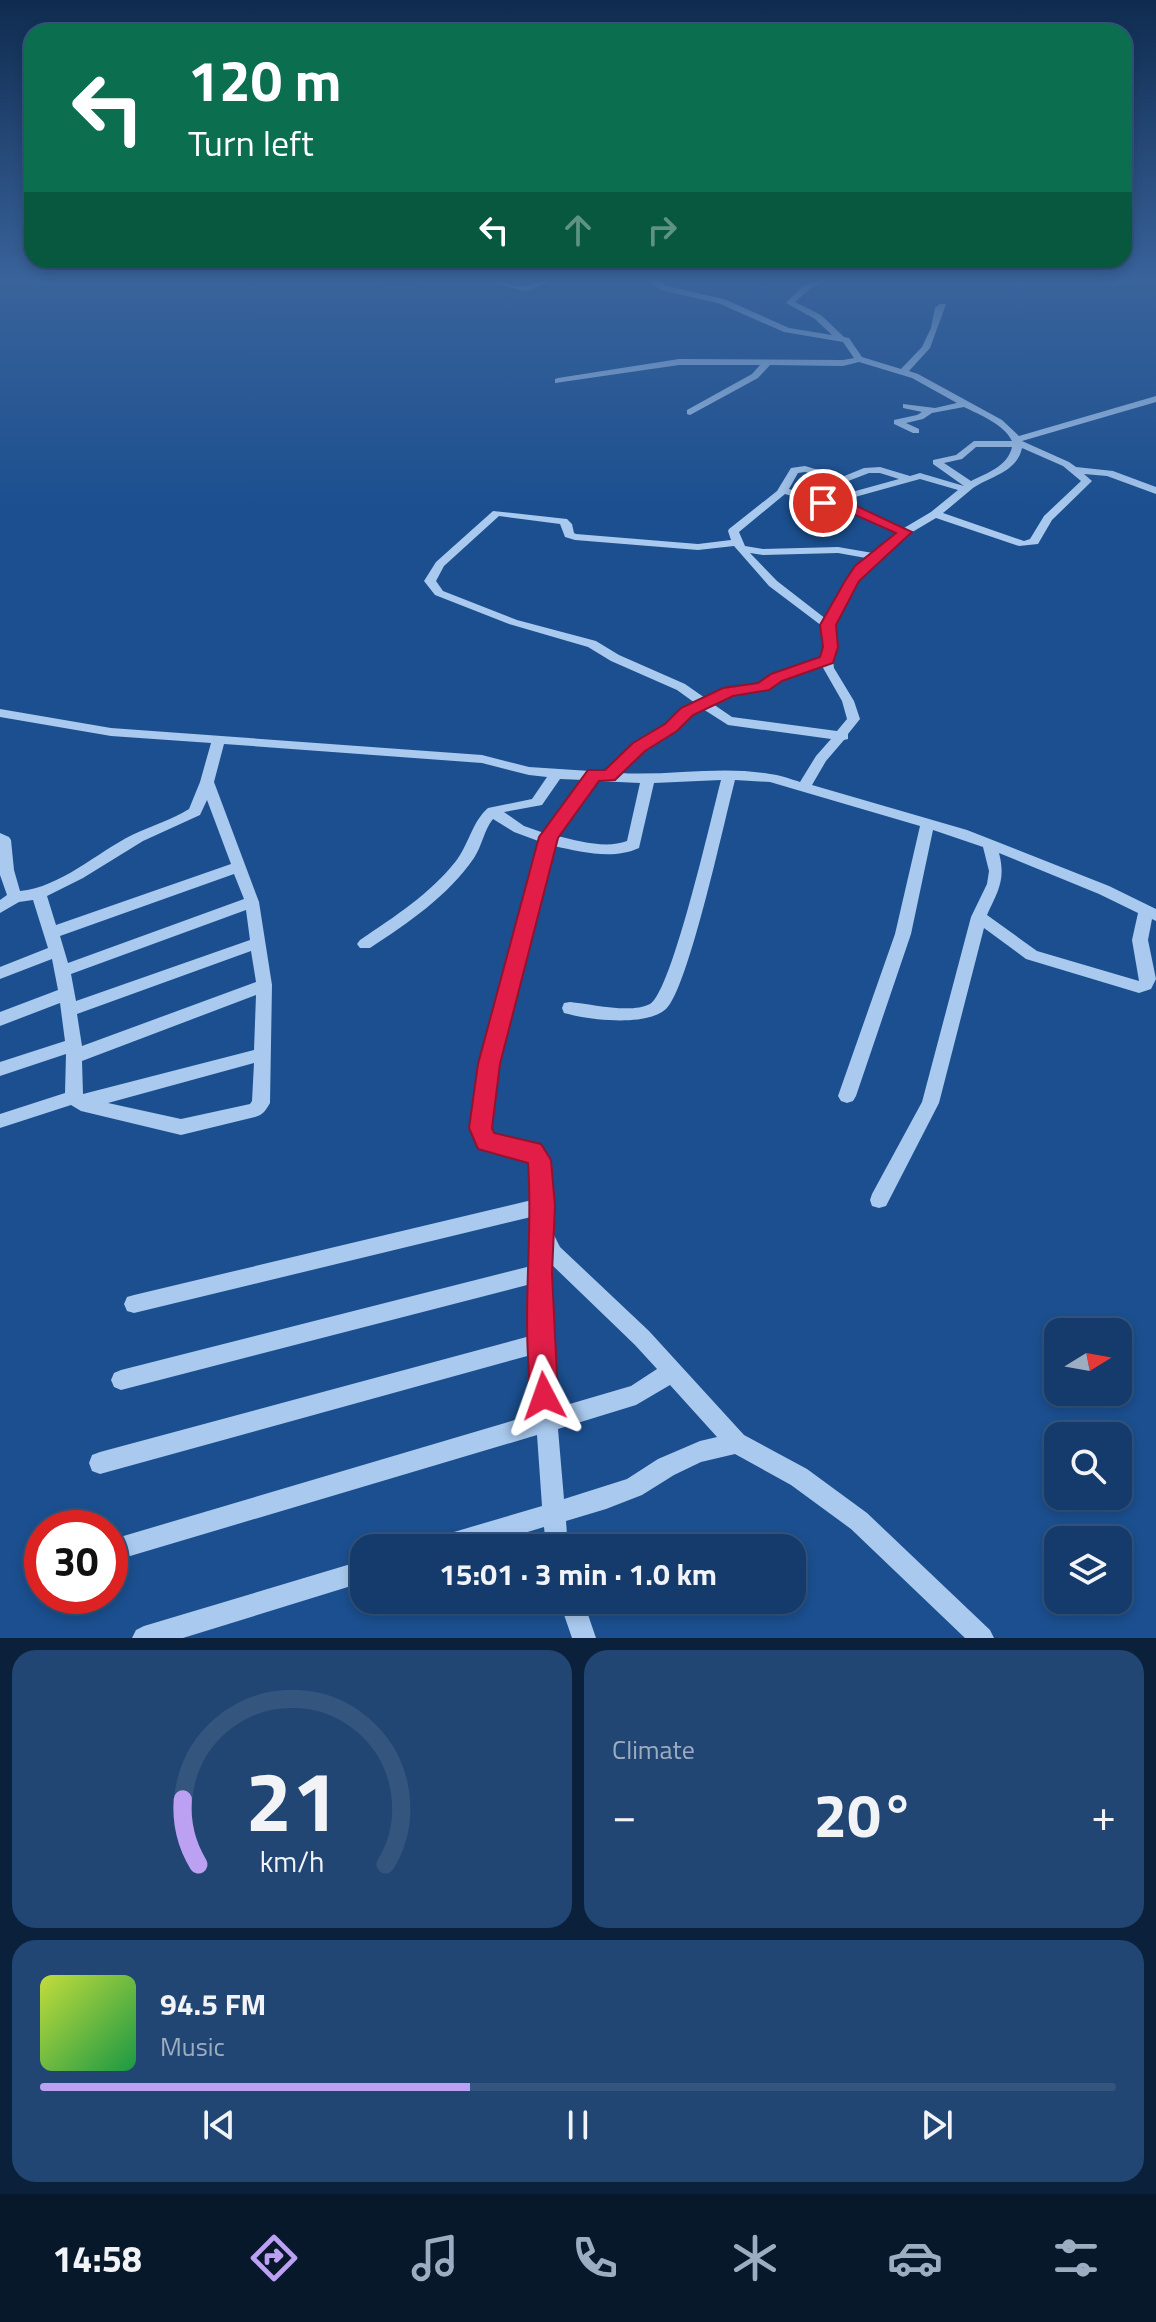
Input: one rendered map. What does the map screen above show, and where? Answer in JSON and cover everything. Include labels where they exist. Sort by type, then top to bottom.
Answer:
[{"type":"street","points":[[904,371],[918,356]]},
{"type":"street","points":[[558,381],[665,363],[848,362],[859,359],[904,371],[999,422],[1018,443],[1077,470],[1087,481],[1048,518],[1030,544],[935,514]]},
{"type":"street","points":[[690,412],[755,376],[767,363]]},
{"type":"street","points":[[968,487],[936,462],[959,457],[974,444],[1018,443],[1154,401]]},
{"type":"street","points":[[916,431],[897,422],[963,404]]},
{"type":"street","points":[[906,406],[929,411]]},
{"type":"street","points":[[805,786],[821,759],[854,719],[828,668],[827,660],[830,647],[828,625],[852,581],[860,569],[905,532],[935,514],[968,487],[1005,467],[1015,457],[1018,443]]},
{"type":"street","points":[[828,625],[792,600],[740,546],[733,531],[782,490],[791,472],[800,469],[843,480],[868,470],[908,478]]},
{"type":"street","points":[[1077,470],[1109,473],[1155,490]]},
{"type":"street","points":[[782,490],[814,502],[835,500],[908,478],[926,477],[968,487]]},
{"type":"street","points":[[835,500],[905,532]]},
{"type":"street","points":[[843,736],[736,724],[721,717],[681,687],[615,658],[592,644],[527,627],[439,593],[432,586],[431,576],[449,554],[497,513],[563,521],[567,524],[569,535],[575,537],[698,547],[740,546],[763,552],[838,550],[877,557]]},
{"type":"street","points":[[555,1534],[540,1343],[539,1273],[543,1206],[539,1160],[533,1152],[486,1142],[481,1128],[489,1064],[549,837],[602,775],[671,727],[687,712],[729,692],[763,687],[777,678],[827,660]]},
{"type":"street","points":[[0,713],[98,731],[446,755],[556,774],[648,779],[729,775],[770,778],[805,786],[869,809],[928,822],[990,847],[1020,855],[1151,913],[1140,940],[1148,979],[1145,985],[1139,987],[1028,954],[979,917]]},
{"type":"street","points":[[0,721],[21,718]]},
{"type":"street","points":[[0,907],[16,897],[39,894],[126,845],[195,812],[218,741]]},
{"type":"street","points":[[365,944],[432,895],[468,857],[485,820],[493,811],[537,802],[556,774]]},
{"type":"street","points":[[570,1008],[645,1013],[659,1008],[664,1002],[688,937],[729,775]]},
{"type":"street","points":[[493,811],[522,831],[604,851],[630,849],[634,844],[648,779]]},
{"type":"street","points":[[78,1100],[181,1127],[255,1110],[261,1103],[264,985],[252,902],[207,782]]},
{"type":"street","points":[[847,1096],[903,934],[928,822]]},
{"type":"street","points":[[0,838],[4,840],[7,876],[16,897]]},
{"type":"street","points":[[879,1200],[930,1103],[979,917],[994,884],[996,871],[990,847]]},
{"type":"street","points":[[51,933],[239,867]]},
{"type":"street","points":[[39,894],[63,971],[78,1100]]},
{"type":"street","points":[[63,971],[252,902]]},
{"type":"street","points":[[0,1019],[68,1002],[258,943]]},
{"type":"street","points":[[0,973],[57,951]]},
{"type":"street","points":[[0,1069],[73,1051],[264,985]]},
{"type":"street","points":[[0,1121],[263,1054]]},
{"type":"street","points":[[134,1304],[543,1206]]},
{"type":"street","points":[[542,1230],[553,1253],[642,1338],[736,1443],[799,1477],[859,1521],[982,1638]]},
{"type":"street","points":[[121,1380],[539,1273]]},
{"type":"street","points":[[100,1463],[540,1343]]},
{"type":"street","points":[[128,1546],[636,1395],[671,1372]]},
{"type":"street","points":[[482,1534],[620,1492],[700,1452],[736,1443]]},
{"type":"street","points":[[144,1638],[350,1575]]},
{"type":"street","points":[[576,1614],[584,1638]]},
{"type":"route","points":[[544,1396],[539,1273],[543,1206],[539,1160],[533,1152],[486,1142],[481,1128],[489,1064],[549,837],[595,774],[609,776],[639,747],[671,727],[687,712],[729,692],[763,687],[777,678],[827,660],[830,647],[828,625],[852,581],[860,569],[905,532],[835,500],[823,503]]}]
